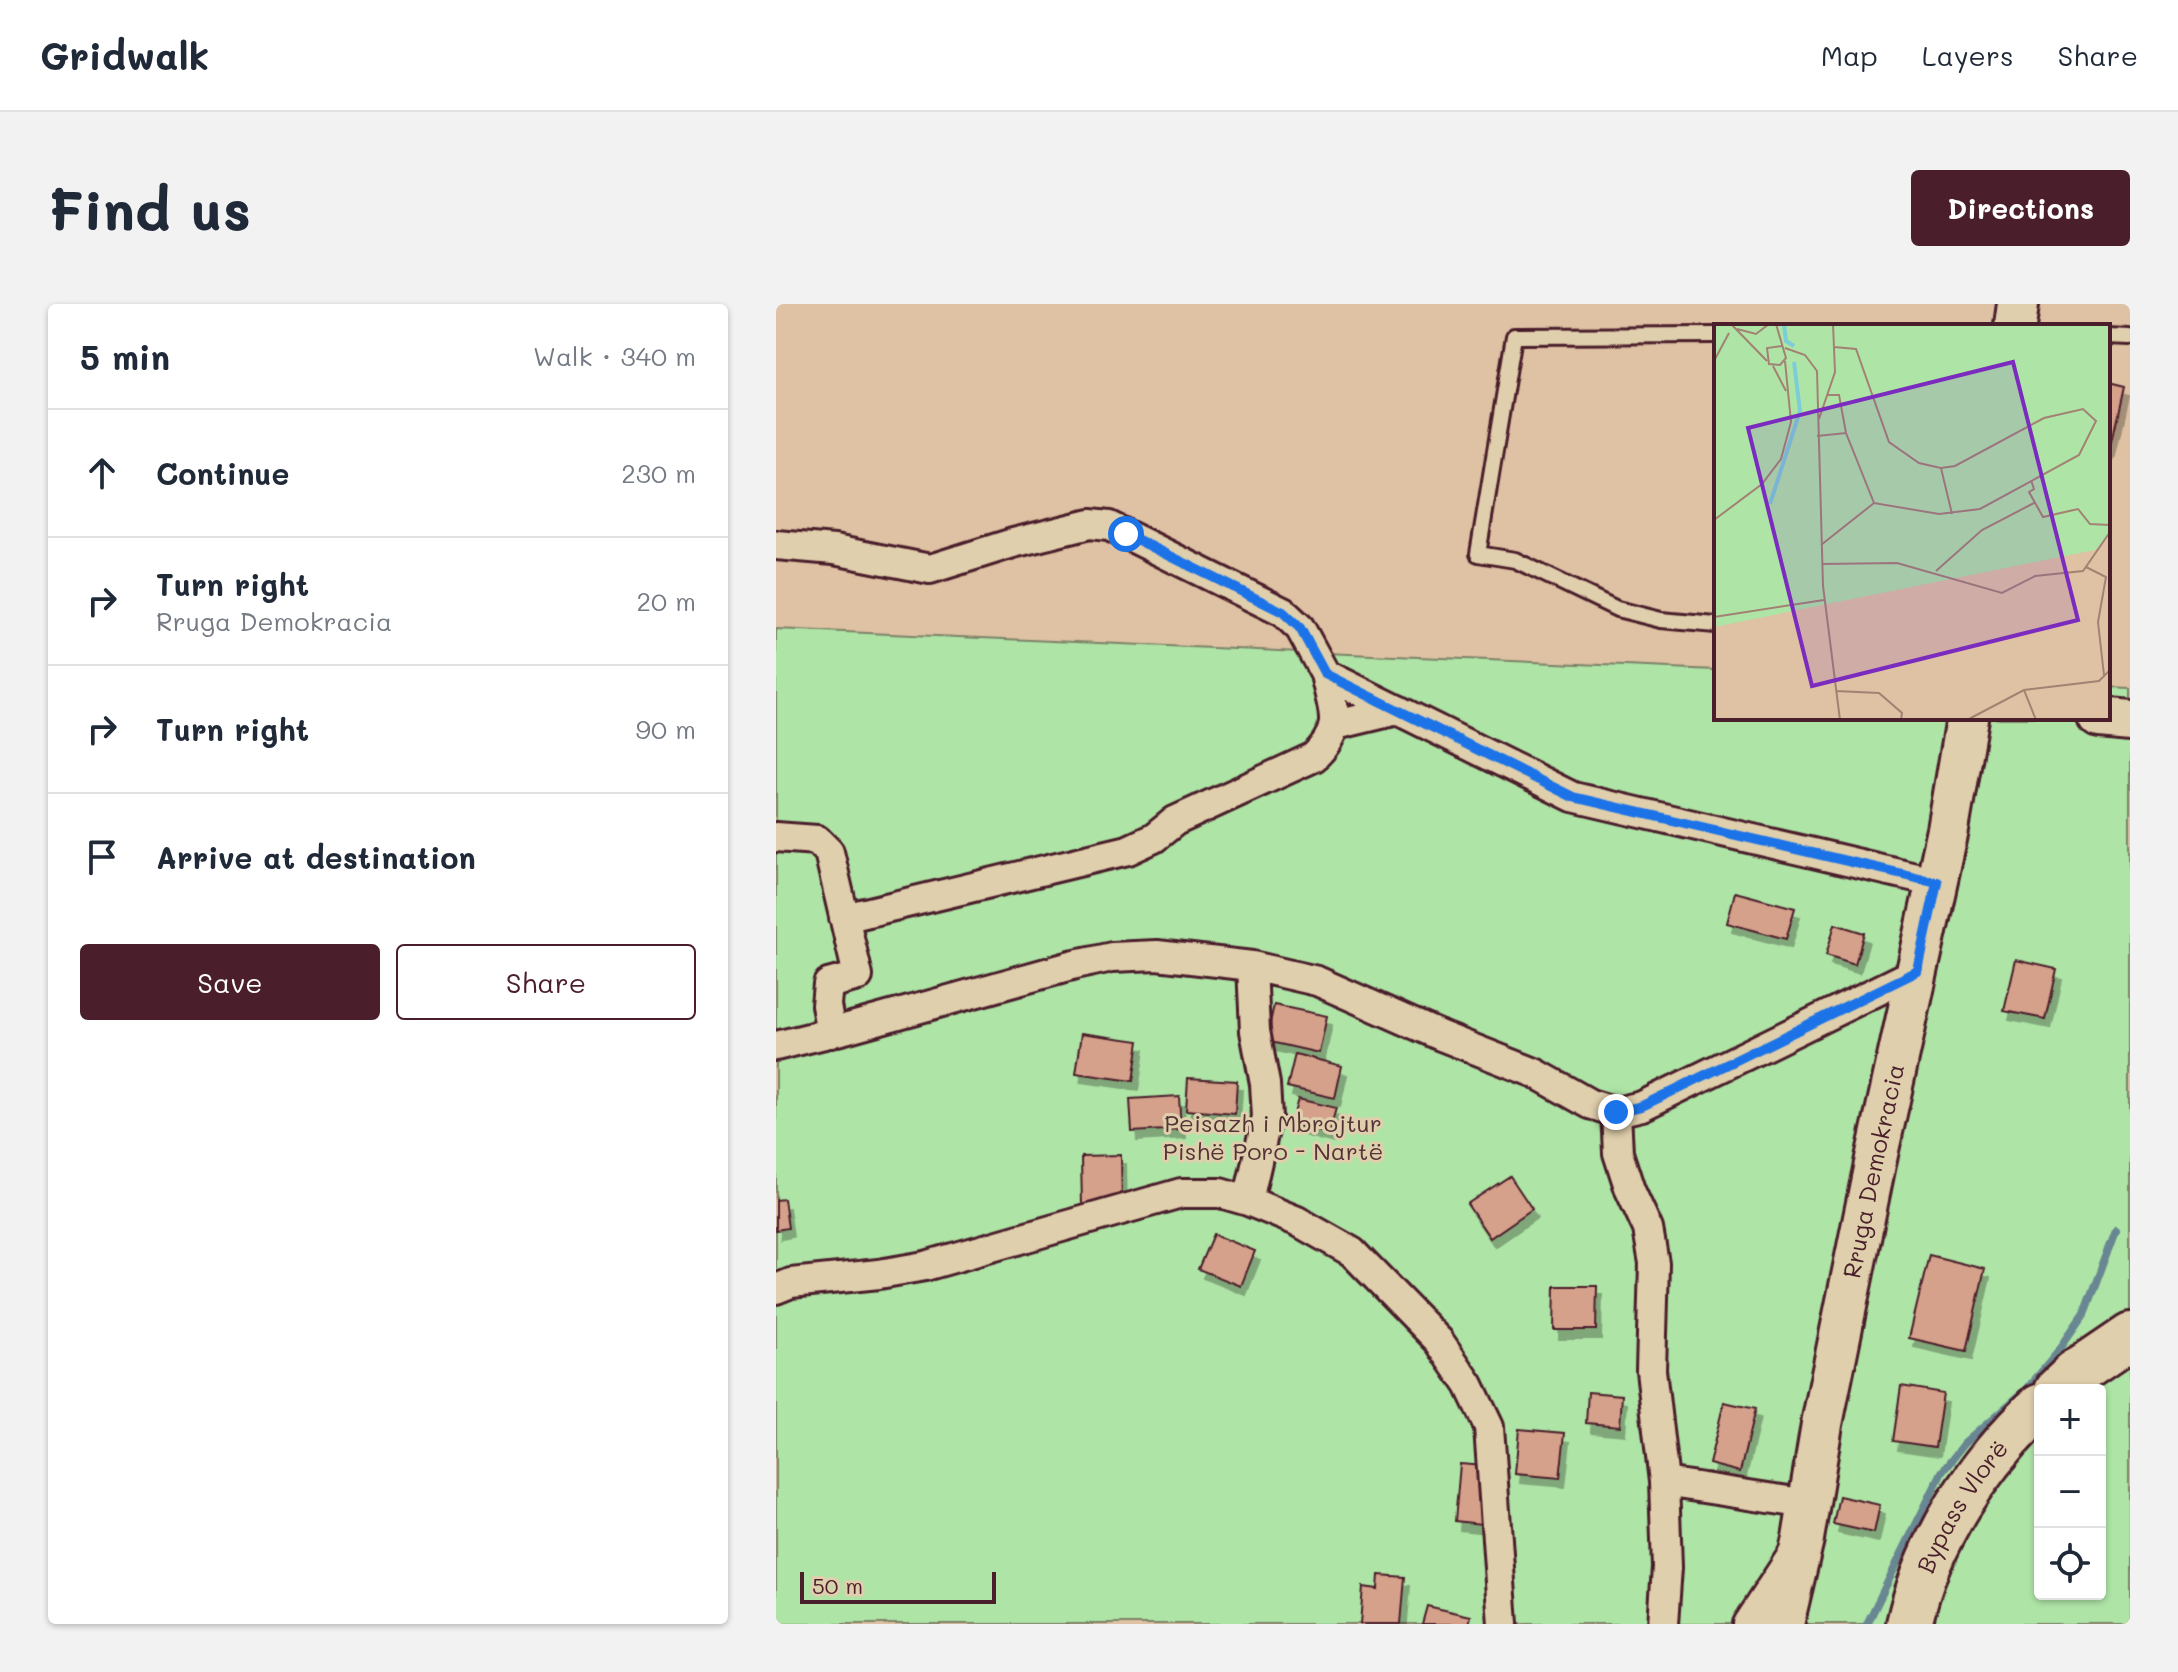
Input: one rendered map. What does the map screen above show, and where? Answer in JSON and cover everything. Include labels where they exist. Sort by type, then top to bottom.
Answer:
[{"type":"main road","points":[[2015,324],[2018,304]]},
{"type":"main road","points":[[2110,719],[2130,721]]},
{"type":"main road","name":"Rruga Demokracia","points":[[1783,1624],[1806,1522],[1822,1424],[1860,1237],[1937,882],[1967,720]]},
{"type":"main road","points":[[2063,1384],[2130,1336]]},
{"type":"main road","name":"Bypass Vlorë","points":[[1909,1624],[1920,1587],[1943,1532],[1965,1495],[2011,1433],[2034,1412]]},
{"type":"street","points":[[776,545],[834,550],[930,569],[1013,543],[1090,524],[1109,526],[1283,612],[1300,628],[1325,674],[1336,725],[1328,743],[1314,757],[1175,821],[1154,838],[1128,850],[844,918]]},
{"type":"street","points":[[1325,674],[1573,797],[1937,882]]},
{"type":"street","points":[[1336,725],[1398,710]]},
{"type":"street","points":[[776,837],[817,840],[829,852],[858,976],[828,984],[826,1005],[831,1033]]},
{"type":"street","points":[[776,1046],[1075,965],[1112,957],[1157,955],[1252,966],[1317,981],[1535,1073],[1564,1092],[1616,1112],[1642,1106],[1918,971]]},
{"type":"street","points":[[1248,1201],[1267,1117],[1265,1084],[1255,1031],[1252,966]]},
{"type":"street","points":[[1616,1112],[1618,1153],[1630,1190],[1648,1229],[1654,1263],[1651,1370],[1664,1482],[1667,1579],[1663,1624]]},
{"type":"street","points":[[776,1289],[791,1283],[925,1266],[1181,1193],[1220,1193],[1308,1226],[1352,1252],[1439,1341],[1469,1385],[1489,1427],[1503,1624]]},
{"type":"street","points":[[1664,1482],[1806,1522],[1747,1624]]},
{"type":"lane","points":[[1714,335],[1514,336],[1478,554],[1515,560],[1617,609],[1661,620],[1714,625]]},
{"type":"lane","points":[[2110,337],[2130,338]]},
{"type":"green space","name":"Peisazh i Mbrojtur Pishë Poro - Nartë","points":[[776,629],[1714,670],[1714,720],[2110,720],[2110,687],[2130,688],[2130,1624],[776,1624]]},
{"type":"building","points":[[2110,384],[2124,387],[2110,450]]},
{"type":"building","points":[[1735,892],[1795,908],[1786,939],[1727,923]]},
{"type":"building","points":[[1835,924],[1864,933],[1855,964],[1826,955]]},
{"type":"building","points":[[2016,960],[2056,969],[2045,1019],[2004,1011]]},
{"type":"building","points":[[1274,1005],[1327,1016],[1319,1053],[1266,1041]]},
{"type":"building","points":[[1082,1033],[1139,1041],[1133,1081],[1076,1073]]},
{"type":"building","points":[[1295,1054],[1342,1066],[1335,1098],[1287,1087]]},
{"type":"building","points":[[1188,1078],[1237,1081],[1235,1114],[1186,1110]]},
{"type":"building","points":[[1179,1096],[1181,1129],[1132,1132],[1130,1099]]},
{"type":"building","points":[[1298,1099],[1336,1108],[1329,1134],[1291,1124]]},
{"type":"building","points":[[1121,1155],[1122,1205],[1082,1206],[1081,1156]]},
{"type":"building","points":[[1510,1176],[1532,1209],[1490,1238],[1467,1204]]},
{"type":"building","points":[[784,1199],[788,1228],[776,1230],[776,1200]]},
{"type":"building","points":[[1213,1234],[1255,1251],[1241,1286],[1198,1269]]},
{"type":"building","points":[[1929,1255],[1985,1269],[1966,1351],[1909,1338]]},
{"type":"building","points":[[1555,1286],[1597,1286],[1596,1330],[1554,1330]]},
{"type":"building","points":[[1901,1386],[1943,1393],[1935,1447],[1893,1441]]},
{"type":"building","points":[[1588,1392],[1622,1395],[1620,1426],[1586,1423]]},
{"type":"building","points":[[1724,1402],[1755,1409],[1740,1472],[1709,1464]]},
{"type":"building","points":[[1519,1429],[1565,1433],[1560,1478],[1515,1474]]},
{"type":"building","points":[[1460,1464],[1485,1466],[1481,1524],[1455,1521]]},
{"type":"building","points":[[1839,1496],[1880,1505],[1874,1533],[1833,1524]]},
{"type":"building","points":[[1379,1575],[1405,1577],[1401,1624],[1360,1624],[1363,1587],[1378,1589]]},
{"type":"building","points":[[1427,1606],[1471,1616],[1469,1624],[1422,1624]]},
{"type":"waterway","points":[[1867,1624],[1942,1472],[1965,1443],[2027,1389],[2084,1315],[2116,1229]]},
{"type":"route","points":[[1126,534],[1283,612],[1300,628],[1325,674],[1573,797],[1937,882],[1918,971],[1642,1106],[1616,1112]]}]
